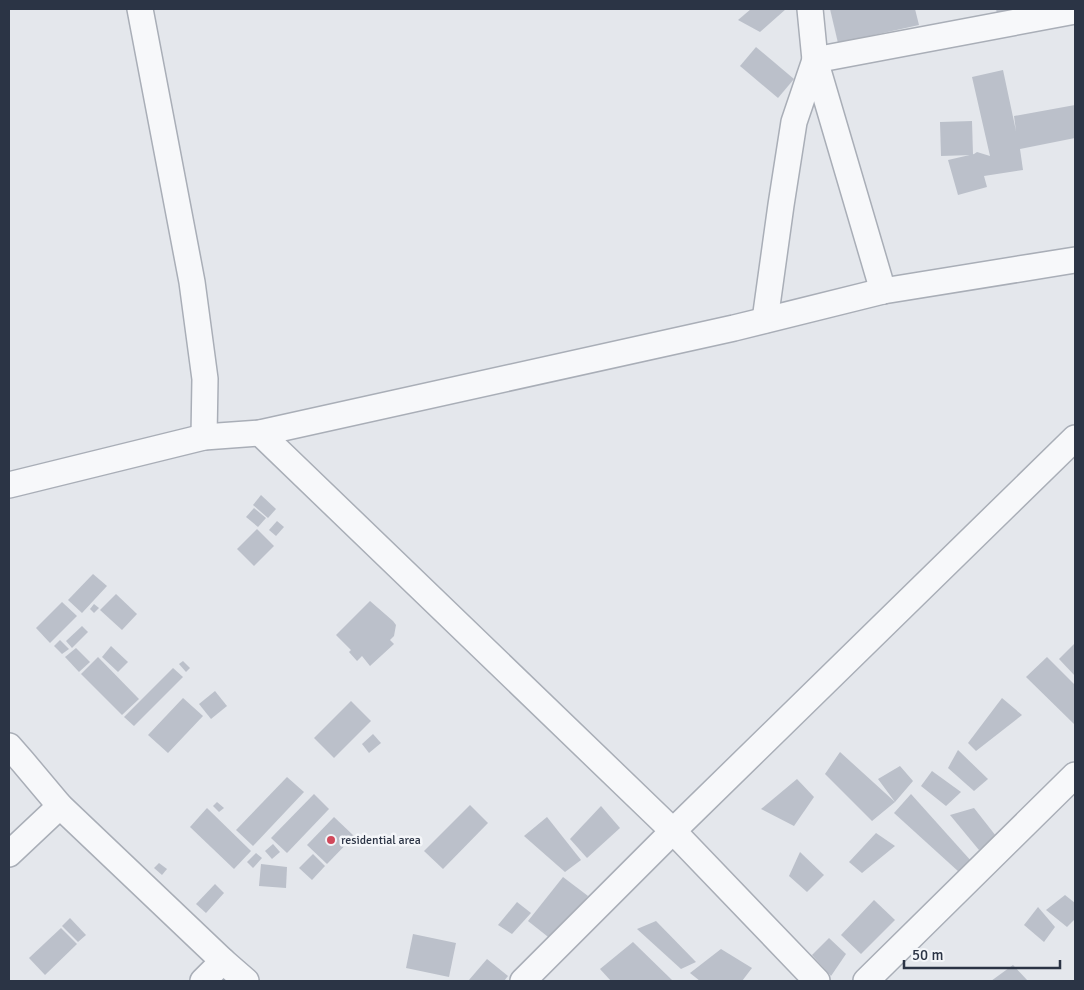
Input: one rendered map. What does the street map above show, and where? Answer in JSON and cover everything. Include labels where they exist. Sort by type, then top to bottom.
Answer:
[{"type":"street","points":[[140,9],[192,282],[205,379],[204,438]]},
{"type":"street","points":[[810,9],[816,60],[883,291]]},
{"type":"street","points":[[816,60],[1075,11]]},
{"type":"street","points":[[765,320],[794,122],[816,60]]},
{"type":"street","points":[[9,485],[204,438],[260,433],[734,328],[883,291],[1075,260]]},
{"type":"street","points":[[260,433],[673,831],[817,981]]},
{"type":"street","points":[[523,981],[673,831],[1075,438]]},
{"type":"street","points":[[9,746],[60,806],[246,981]]},
{"type":"street","points":[[866,981],[1075,775]]},
{"type":"street","points":[[9,854],[60,806]]},
{"type":"street","points":[[203,981],[223,961]]},
{"type":"building","points":[[751,9],[786,9],[760,32],[738,20]]},
{"type":"building","points":[[830,9],[915,9],[919,25],[838,43]]},
{"type":"building","points":[[996,9],[1023,9],[998,18]]},
{"type":"building","points":[[756,47],[794,79],[778,98],[740,66]]},
{"type":"building","points":[[1003,70],[1016,131],[1014,116],[1075,105],[1075,138],[1020,149],[1023,170],[984,176],[987,187],[958,195],[948,160],[977,152],[990,156],[972,77]]},
{"type":"building","points":[[972,121],[973,155],[941,156],[940,122]]},
{"type":"building","points":[[261,495],[276,509],[268,518],[253,505]]},
{"type":"building","points":[[254,508],[266,518],[258,527],[246,517]]},
{"type":"building","points":[[277,521],[284,527],[276,536],[269,530]]},
{"type":"building","points":[[257,529],[274,546],[254,566],[237,549]]},
{"type":"building","points":[[93,574],[107,586],[82,613],[68,600]]},
{"type":"building","points":[[116,594],[137,614],[122,630],[100,610]]},
{"type":"building","points":[[370,601],[396,625],[394,636],[390,640],[394,644],[370,666],[362,656],[357,661],[349,652],[351,650],[336,635]]},
{"type":"building","points":[[62,602],[77,616],[50,643],[36,628]]},
{"type":"building","points":[[94,604],[99,608],[94,613],[90,609]]},
{"type":"building","points":[[82,626],[88,632],[72,648],[66,641]]},
{"type":"building","points":[[60,640],[69,649],[62,654],[54,646]]},
{"type":"building","points":[[1075,643],[1075,676],[1059,659]]},
{"type":"building","points":[[111,646],[128,662],[118,672],[102,657]]},
{"type":"building","points":[[76,648],[90,662],[79,672],[65,657]]},
{"type":"building","points":[[98,657],[139,699],[122,715],[81,674]]},
{"type":"building","points":[[1047,657],[1075,685],[1075,725],[1026,677]]},
{"type":"building","points":[[183,661],[190,668],[186,672],[179,664]]},
{"type":"building","points":[[173,668],[183,677],[134,726],[124,717]]},
{"type":"building","points":[[215,691],[227,706],[211,719],[199,704]]},
{"type":"building","points":[[183,698],[203,716],[168,753],[148,735]]},
{"type":"building","points":[[1002,698],[1022,715],[976,751],[968,743]]},
{"type":"building","points":[[351,701],[371,721],[334,758],[314,738]]},
{"type":"building","points":[[373,734],[381,743],[369,753],[362,744]]},
{"type":"building","points":[[958,750],[988,779],[974,791],[948,768]]},
{"type":"building","points":[[840,752],[895,802],[872,821],[825,774]]},
{"type":"building","points":[[900,766],[913,781],[895,802],[878,779]]},
{"type":"building","points":[[932,771],[961,792],[946,806],[921,786]]},
{"type":"building","points":[[287,777],[304,792],[253,846],[236,830]]},
{"type":"building","points":[[797,779],[814,797],[794,826],[761,809]]},
{"type":"building","points":[[314,794],[329,809],[287,853],[271,838]]},
{"type":"building","points":[[911,794],[972,862],[959,872],[894,813]]},
{"type":"building","points":[[217,802],[224,808],[219,812],[213,806]]},
{"type":"building","points":[[470,805],[488,823],[443,869],[424,851]]},
{"type":"building","points":[[601,806],[620,828],[587,858],[570,839]]},
{"type":"building","points":[[207,808],[251,851],[234,869],[190,827]]},
{"type":"building","points":[[974,808],[996,836],[979,850],[950,815]]},
{"type":"building","name":"residential area","points":[[334,817],[354,836],[327,864],[307,845]]},
{"type":"building","points":[[547,817],[581,860],[565,872],[524,836]]},
{"type":"building","points":[[876,833],[895,846],[862,873],[849,862]]},
{"type":"building","points":[[273,844],[280,852],[272,859],[265,851]]},
{"type":"building","points":[[800,852],[824,875],[807,892],[789,876]]},
{"type":"building","points":[[256,853],[262,858],[253,868],[247,862]]},
{"type":"building","points":[[313,854],[325,866],[312,880],[299,868]]},
{"type":"building","points":[[159,863],[167,869],[162,875],[154,868]]},
{"type":"building","points":[[261,864],[287,867],[286,888],[259,886]]},
{"type":"building","points":[[563,877],[588,896],[552,940],[528,921]]},
{"type":"building","points":[[215,884],[224,893],[206,913],[196,904]]},
{"type":"building","points":[[1065,895],[1075,903],[1075,919],[1067,927],[1046,910]]},
{"type":"building","points":[[874,900],[895,920],[861,954],[841,935]]},
{"type":"building","points":[[517,902],[531,913],[512,934],[498,925]]},
{"type":"building","points":[[1038,907],[1055,927],[1044,942],[1024,925]]},
{"type":"building","points":[[70,918],[86,935],[78,942],[62,926]]},
{"type":"building","points":[[656,921],[696,962],[681,969],[637,929]]},
{"type":"building","points":[[61,928],[77,944],[45,975],[29,958]]},
{"type":"building","points":[[413,934],[456,943],[449,977],[406,968]]},
{"type":"building","points":[[829,938],[846,954],[831,976],[812,955]]},
{"type":"building","points":[[633,942],[673,981],[611,981],[600,969]]},
{"type":"building","points":[[721,949],[752,968],[742,981],[700,981],[690,973]]},
{"type":"building","points":[[487,959],[508,976],[504,981],[469,980]]},
{"type":"building","points":[[1013,965],[1028,981],[991,981]]},
{"type":"place","name":"residential area","points":[[331,840]]}]
